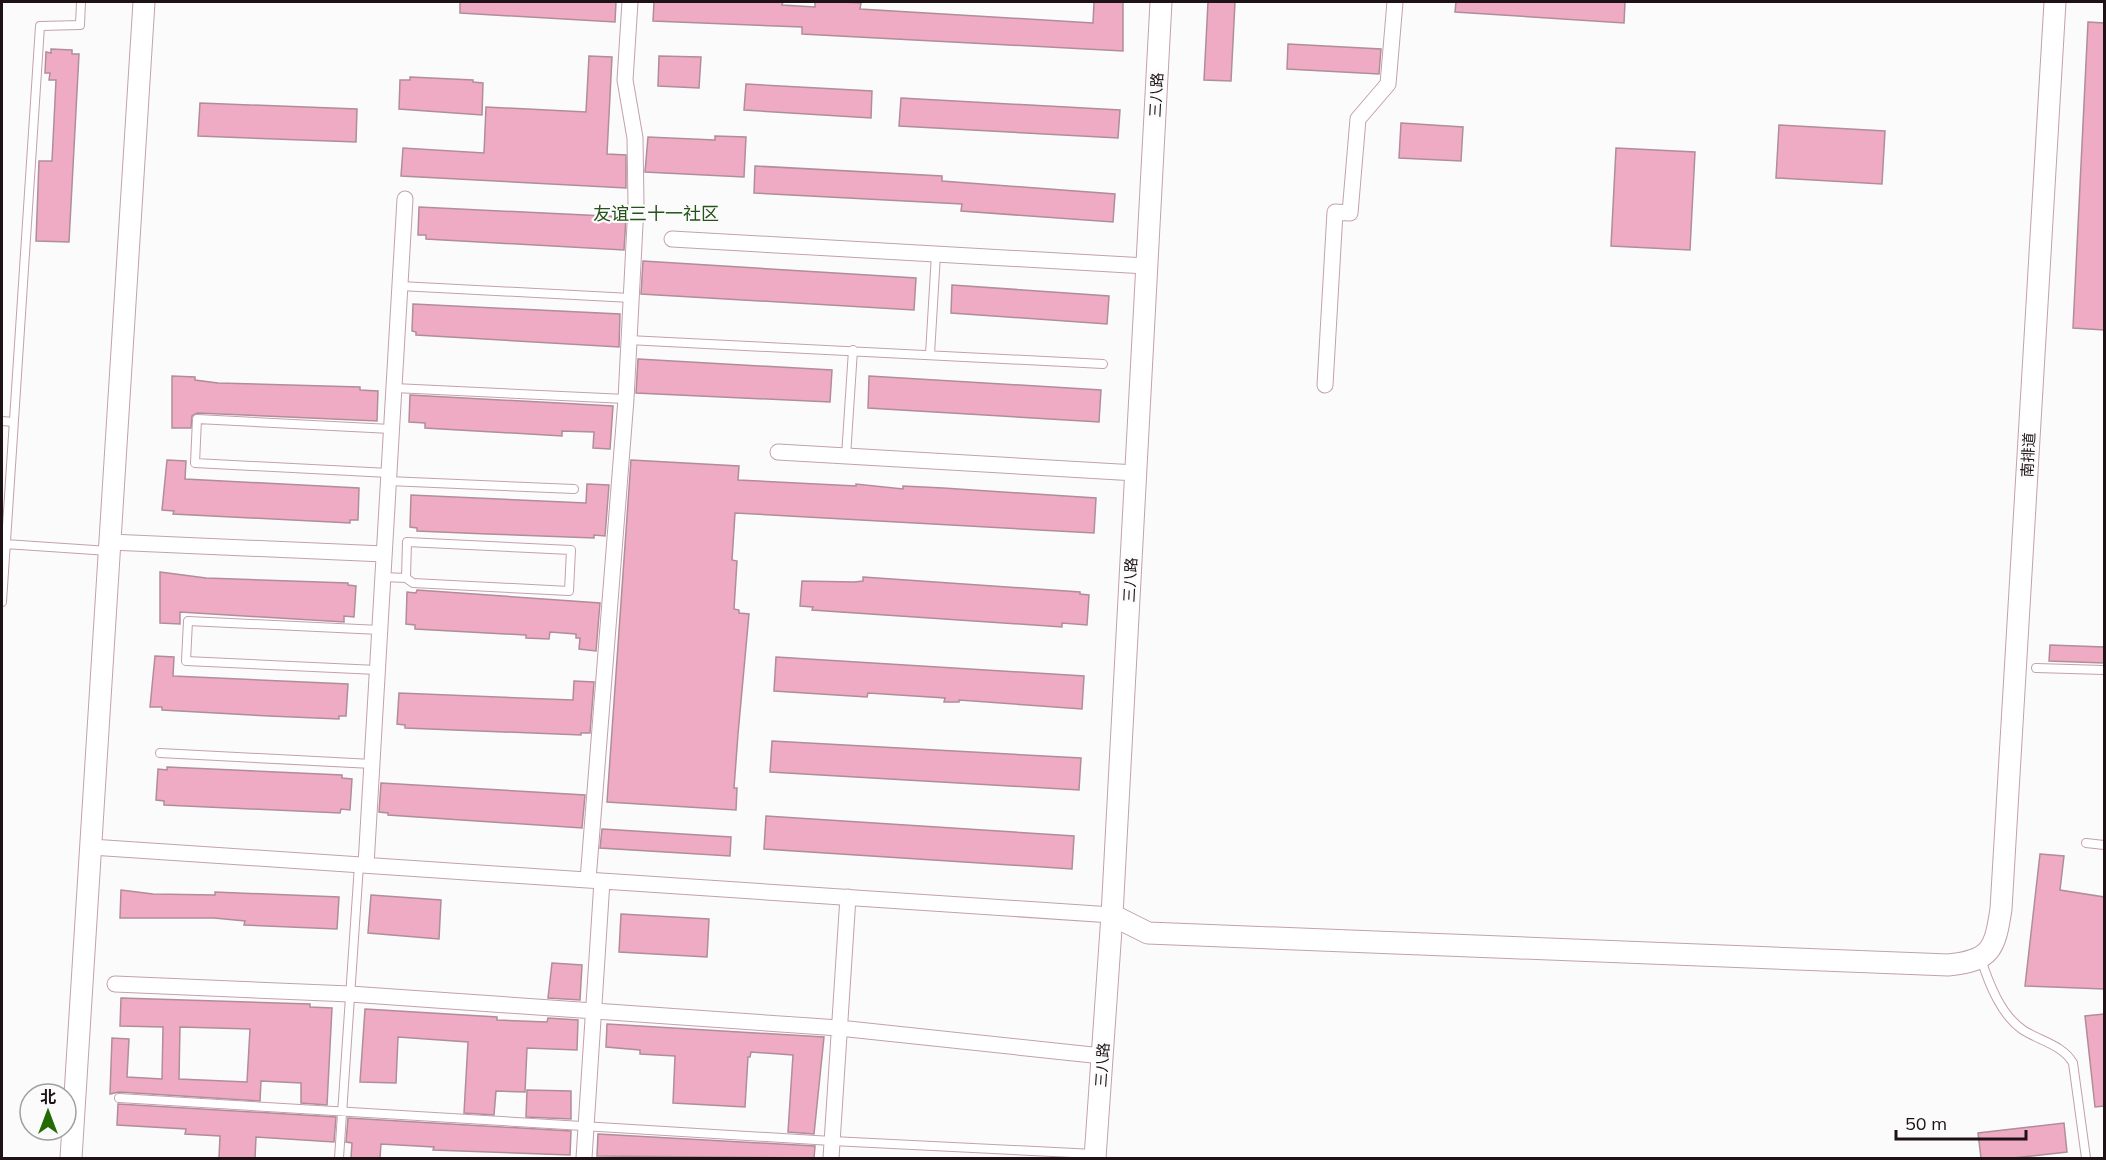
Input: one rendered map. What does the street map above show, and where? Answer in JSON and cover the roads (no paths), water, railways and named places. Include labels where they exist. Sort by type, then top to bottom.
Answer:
[{"type":"street","points":[[71,1158],[144,2]]},
{"type":"street","points":[[584,1158],[594,1011],[595,880],[626,399],[637,163],[625,81],[630,2]]},
{"type":"street","name":"三八路","points":[[1095,1156],[1112,915],[1161,2]]},
{"type":"street","points":[[1325,385],[1335,212],[1350,213],[1358,119],[1388,84],[1395,2]]},
{"type":"street","name":"南排道","points":[[1980,958],[1985,956],[1996,939],[2001,909],[2055,2]]},
{"type":"street","points":[[362,865],[372,764],[405,199]]},
{"type":"street","points":[[672,239],[1146,266]]},
{"type":"street","points":[[778,452],[1136,473]]},
{"type":"street","points":[[110,546],[384,554]]},
{"type":"street","points":[[91,847],[1112,915],[1148,933],[1948,965],[1980,958]]},
{"type":"street","points":[[831,1158],[848,897]]},
{"type":"street","points":[[115,984],[350,994],[839,1028],[1102,1056]]},
{"type":"lane","points":[[2,602],[4,514],[14,422],[40,26],[80,25],[81,2]]},
{"type":"lane","points":[[930,354],[936,254]]},
{"type":"lane","points":[[400,286],[631,298]]},
{"type":"lane","points":[[628,340],[1103,364]]},
{"type":"lane","points":[[846,456],[853,350]]},
{"type":"lane","points":[[394,388],[626,399]]},
{"type":"lane","points":[[391,429],[197,419],[195,463],[574,489]]},
{"type":"lane","points":[[2,421],[14,422]]},
{"type":"lane","points":[[383,577],[406,578],[413,583],[569,591],[571,550],[407,542],[406,578]]},
{"type":"lane","points":[[5,544],[110,546]]},
{"type":"lane","points":[[377,670],[186,661],[188,621],[380,630]]},
{"type":"lane","points":[[2036,668],[2104,670]]},
{"type":"lane","points":[[160,753],[372,764]]},
{"type":"lane","points":[[2086,843],[2104,845]]},
{"type":"lane","points":[[339,1158],[350,994],[362,865]]},
{"type":"lane","points":[[1980,958],[2003,1011],[2010,1019],[2021,1029],[2064,1050],[2073,1063],[2086,1158]]},
{"type":"lane","points":[[119,1098],[1095,1156]]},
{"type":"district","name":"友谊三十一社区","points":[[656,213]]}]
